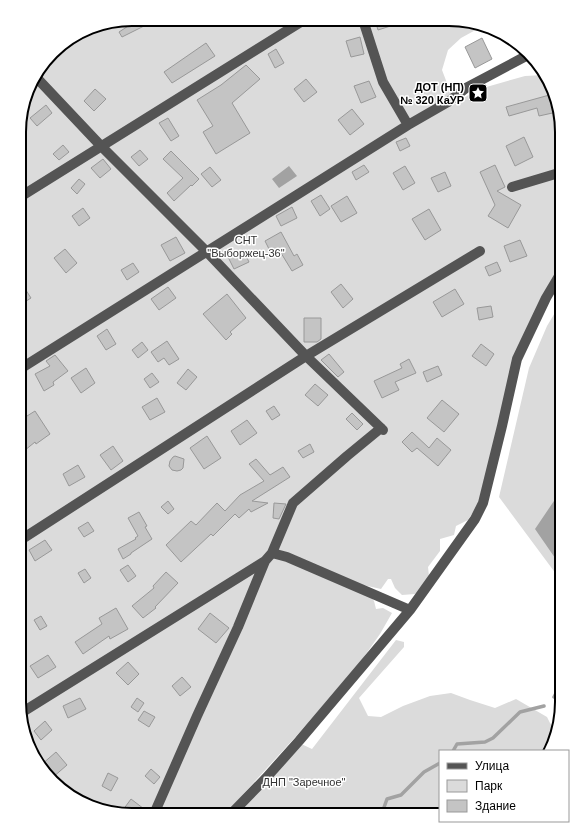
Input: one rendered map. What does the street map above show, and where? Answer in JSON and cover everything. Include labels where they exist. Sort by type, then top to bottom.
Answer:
[{"type":"street","points":[[26,193],[294,26]]},
{"type":"street","points":[[365,26],[383,82],[408,125]]},
{"type":"street","points":[[26,365],[408,125],[448,102],[466,88],[524,57]]},
{"type":"street","points":[[26,709],[265,561],[272,553],[294,503],[347,456],[382,429],[306,356],[207,252],[101,146],[39,81]]},
{"type":"street","points":[[512,187],[555,174]]},
{"type":"street","points":[[26,536],[306,356],[480,251]]},
{"type":"street","points":[[237,808],[266,778],[410,610],[480,511],[502,426],[517,358],[555,283]]},
{"type":"street","points":[[272,553],[287,557],[410,610]]},
{"type":"street","points":[[157,808],[238,627],[265,561]]},
{"type":"green space","name":"СНТ \"Выборжец-36\"","points":[[132,26],[463,27],[476,30],[461,38],[448,50],[442,70],[455,104],[476,90],[525,76],[539,75],[547,91],[551,104],[555,132],[555,285],[517,359],[479,503],[468,520],[456,526],[454,535],[440,539],[440,551],[428,567],[429,576],[415,594],[402,595],[395,588],[391,579],[388,579],[381,589],[363,585],[374,601],[376,609],[383,608],[392,613],[380,634],[361,661],[299,733],[230,808],[132,808],[118,807],[91,800],[67,786],[57,777],[44,761],[37,749],[28,723],[26,702],[27,118],[37,85],[48,67],[57,57],[79,40],[91,34],[111,28]]},
{"type":"green space","points":[[555,313],[555,573],[499,497],[529,368],[547,326]]},
{"type":"green space","name":"ДНП \"Заречное\"","points":[[396,640],[404,642],[404,647],[359,698],[368,716],[381,717],[403,706],[430,696],[451,693],[495,708],[516,699],[547,717],[552,726],[543,750],[439,750],[439,808],[236,808],[297,742],[312,749]]},
{"type":"shaded area","points":[[289,166],[297,176],[279,188],[272,179]]},
{"type":"shaded area","points":[[555,499],[555,558],[535,529]]},
{"type":"building","points":[[128,26],[144,26],[122,37],[119,32]]},
{"type":"building","points":[[377,26],[390,26],[378,30]]},
{"type":"building","points":[[360,37],[364,54],[351,57],[346,41]]},
{"type":"building","points":[[482,38],[492,59],[475,68],[465,47]]},
{"type":"building","points":[[206,43],[215,56],[172,83],[164,72]]},
{"type":"building","points":[[276,49],[284,63],[275,68],[268,54]]},
{"type":"building","points":[[246,65],[260,79],[232,103],[250,133],[216,154],[203,132],[213,126],[197,100],[221,85]]},
{"type":"building","points":[[306,79],[317,92],[304,102],[294,89]]},
{"type":"building","points":[[369,81],[376,97],[361,103],[354,86]]},
{"type":"building","points":[[95,89],[106,99],[94,111],[84,101]]},
{"type":"building","points":[[548,95],[553,113],[539,116],[537,108],[509,116],[506,107]]},
{"type":"building","points":[[46,105],[52,113],[37,126],[30,118]]},
{"type":"building","points":[[352,109],[364,124],[350,135],[338,120]]},
{"type":"building","points":[[168,118],[179,136],[171,141],[159,123]]},
{"type":"building","points":[[524,137],[533,157],[515,166],[506,146]]},
{"type":"building","points":[[406,138],[410,146],[400,151],[396,142]]},
{"type":"building","points":[[63,145],[69,152],[59,160],[53,154]]},
{"type":"building","points":[[140,150],[148,159],[139,166],[131,157]]},
{"type":"building","points":[[171,151],[199,179],[174,201],[167,193],[183,178],[163,159]]},
{"type":"building","points":[[103,159],[111,169],[100,178],[91,168]]},
{"type":"building","points":[[364,165],[369,172],[356,180],[352,172]]},
{"type":"building","points":[[495,165],[505,187],[497,191],[521,205],[508,228],[488,216],[495,205],[480,172]]},
{"type":"building","points":[[405,166],[415,183],[403,190],[393,173]]},
{"type":"building","points":[[210,167],[221,180],[212,187],[201,174]]},
{"type":"building","points":[[445,172],[451,186],[438,192],[431,178]]},
{"type":"building","points":[[79,179],[85,184],[77,194],[71,188]]},
{"type":"building","points":[[321,195],[330,209],[320,216],[311,201]]},
{"type":"building","points":[[347,196],[357,213],[341,222],[331,206]]},
{"type":"building","points":[[292,207],[297,218],[281,226],[276,216]]},
{"type":"building","points":[[83,208],[90,218],[79,226],[72,216]]},
{"type":"building","points":[[429,209],[441,230],[425,240],[412,219]]},
{"type":"building","points":[[281,232],[294,256],[297,254],[303,265],[292,271],[281,253],[273,257],[265,241]]},
{"type":"building","points":[[176,237],[185,253],[170,261],[161,245]]},
{"type":"building","points":[[520,240],[527,256],[510,262],[504,246]]},
{"type":"building","points":[[65,249],[77,263],[66,273],[54,258]]},
{"type":"building","points":[[243,250],[249,262],[234,269],[228,257]]},
{"type":"building","points":[[497,262],[501,271],[489,276],[485,267]]},
{"type":"building","points":[[133,263],[139,272],[127,280],[121,270]]},
{"type":"building","points":[[341,284],[353,299],[343,308],[331,292]]},
{"type":"building","points":[[168,287],[176,298],[159,310],[151,299]]},
{"type":"building","points":[[455,289],[464,304],[442,317],[433,302]]},
{"type":"building","points":[[26,290],[31,298],[26,301]]},
{"type":"building","points":[[227,294],[246,318],[230,332],[232,334],[226,340],[203,314]]},
{"type":"building","points":[[491,306],[493,317],[479,320],[477,308]]},
{"type":"building","points":[[304,318],[321,318],[321,339],[317,342],[304,342]]},
{"type":"building","points":[[107,329],[116,344],[106,350],[97,336]]},
{"type":"building","points":[[167,341],[179,359],[169,365],[164,358],[158,362],[151,352]]},
{"type":"building","points":[[142,342],[148,350],[138,358],[132,350]]},
{"type":"building","points":[[481,344],[494,354],[486,366],[472,356]]},
{"type":"building","points":[[329,354],[344,372],[338,377],[321,360]]},
{"type":"building","points":[[55,355],[68,371],[53,382],[54,385],[44,391],[35,374],[50,366],[46,361]]},
{"type":"building","points":[[409,359],[416,373],[395,382],[399,390],[382,398],[374,381],[402,368],[400,364]]},
{"type":"building","points":[[438,366],[442,375],[427,382],[423,372]]},
{"type":"building","points":[[86,368],[95,383],[81,393],[71,378]]},
{"type":"building","points":[[188,369],[197,377],[186,390],[177,383]]},
{"type":"building","points":[[152,373],[159,382],[150,388],[144,379]]},
{"type":"building","points":[[315,384],[328,395],[318,406],[305,395]]},
{"type":"building","points":[[157,398],[165,412],[150,420],[142,407]]},
{"type":"building","points":[[442,400],[459,414],[444,432],[427,418]]},
{"type":"building","points":[[274,406],[280,415],[272,420],[266,411]]},
{"type":"building","points":[[35,411],[50,434],[36,444],[35,442],[26,449],[26,417]]},
{"type":"building","points":[[352,413],[363,424],[357,430],[346,419]]},
{"type":"building","points":[[247,420],[257,433],[240,445],[231,431]]},
{"type":"building","points":[[412,432],[429,448],[437,438],[451,450],[438,466],[417,448],[412,452],[402,442]]},
{"type":"building","points":[[207,436],[221,458],[204,469],[190,448]]},
{"type":"building","points":[[310,444],[314,452],[303,458],[298,451]]},
{"type":"building","points":[[113,446],[123,461],[111,470],[100,455]]},
{"type":"building","points":[[175,456],[184,459],[183,468],[181,470],[172,470],[169,466],[170,461]]},
{"type":"building","points":[[256,459],[270,475],[283,467],[290,477],[252,501],[268,503],[251,512],[249,509],[239,518],[235,514],[213,536],[211,534],[181,562],[166,545],[191,521],[196,525],[217,503],[225,511],[240,495],[264,481],[249,464]]},
{"type":"building","points":[[78,465],[85,477],[69,486],[63,474]]},
{"type":"building","points":[[168,501],[174,509],[168,514],[161,507]]},
{"type":"building","points":[[274,503],[286,504],[279,519],[273,518]]},
{"type":"building","points":[[139,512],[152,539],[123,559],[118,549],[136,539],[135,538],[138,536],[128,518]]},
{"type":"building","points":[[88,522],[94,531],[84,537],[78,528]]},
{"type":"building","points":[[45,540],[52,550],[35,561],[29,550]]},
{"type":"building","points":[[128,565],[136,576],[128,582],[120,570]]},
{"type":"building","points":[[85,569],[91,578],[84,583],[78,573]]},
{"type":"building","points":[[166,572],[178,583],[155,607],[156,608],[143,618],[132,606],[154,588],[153,586]]},
{"type":"building","points":[[116,608],[128,629],[110,639],[109,636],[83,654],[75,642],[102,624],[99,618]]},
{"type":"building","points":[[210,613],[229,628],[216,643],[198,629]]},
{"type":"building","points":[[41,616],[47,626],[40,630],[34,620]]},
{"type":"building","points":[[48,655],[56,667],[38,678],[30,666]]},
{"type":"building","points":[[128,662],[139,674],[128,685],[116,673]]},
{"type":"building","points":[[182,677],[191,687],[180,696],[172,686]]},
{"type":"building","points":[[80,698],[86,709],[68,718],[63,706]]},
{"type":"building","points":[[137,698],[144,703],[138,712],[131,707]]},
{"type":"building","points":[[144,711],[155,717],[149,727],[138,720]]},
{"type":"building","points":[[45,721],[52,730],[41,740],[34,731]]},
{"type":"building","points":[[56,752],[67,765],[55,775],[45,762]]},
{"type":"building","points":[[151,769],[160,777],[154,784],[145,776]]},
{"type":"building","points":[[108,773],[118,778],[111,791],[102,786]]},
{"type":"building","points":[[131,799],[143,808],[132,808],[125,807]]},
{"type":"waterway","points":[[454,750],[457,744],[485,742],[493,738],[520,712],[544,706]]},
{"type":"waterway","points":[[384,808],[387,799],[401,795],[424,772],[439,764]]},
{"type":"place","name":"ДОТ (НП) № 320 КаУР","points":[[478,93]]}]
